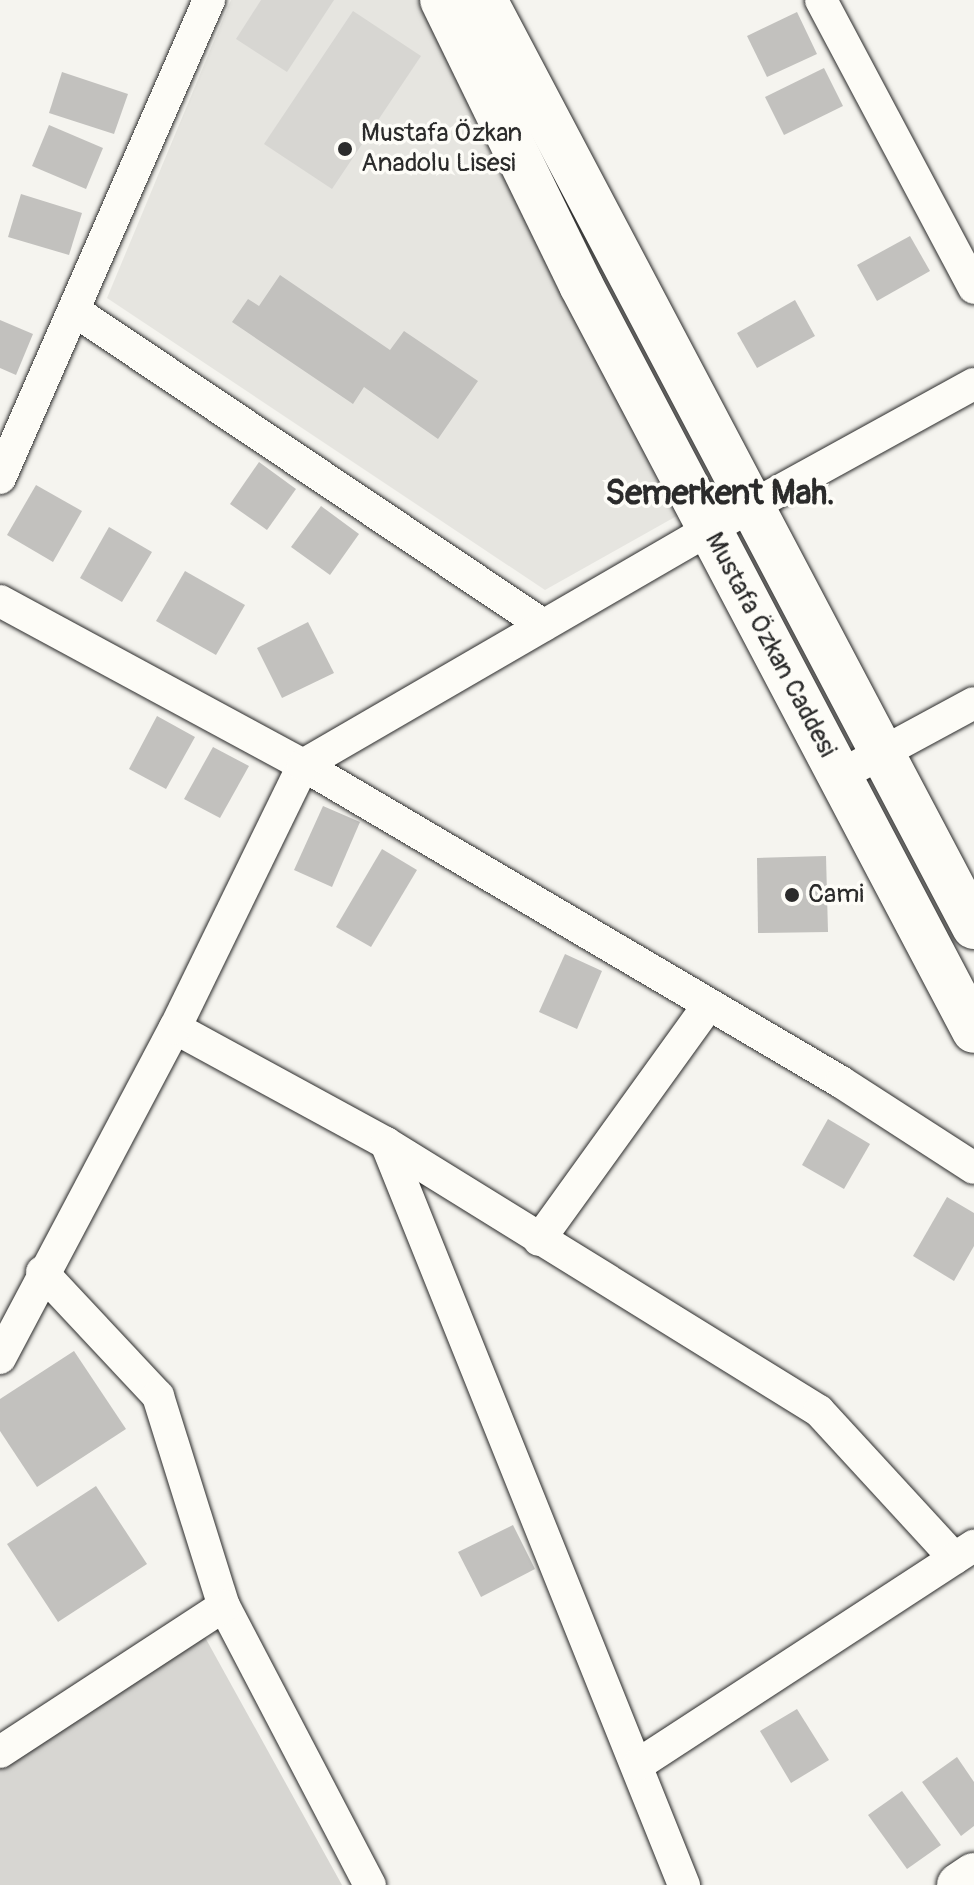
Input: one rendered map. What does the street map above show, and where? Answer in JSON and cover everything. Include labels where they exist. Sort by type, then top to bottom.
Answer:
[{"type":"main road","name":"Mustafa Özkan Caddesi","points":[[442,0],[581,285],[974,1031]]},
{"type":"main road","name":"Mustafa Özkan Caddesi","points":[[485,0],[885,753],[974,927]]},
{"type":"main road","points":[[959,1885],[974,1875]]},
{"type":"street","points":[[0,478],[209,0]]},
{"type":"street","points":[[821,0],[974,288]]},
{"type":"street","points":[[75,311],[543,625]]},
{"type":"street","points":[[0,1358],[42,1272],[175,1028],[303,765],[710,529],[974,384]]},
{"type":"street","points":[[0,601],[303,765],[974,1168]]},
{"type":"street","points":[[839,776],[974,703]]},
{"type":"street","points":[[539,1240],[708,1006]]},
{"type":"street","points":[[175,1028],[386,1143],[819,1411],[964,1552],[639,1764]]},
{"type":"street","points":[[386,1143],[639,1764],[684,1885]]},
{"type":"street","points":[[42,1272],[158,1396],[224,1606],[370,1885]]},
{"type":"street","points":[[0,1752],[224,1606]]},
{"type":"shaded area","name":"Mustafa Özkan Anadolu Lisesi","points":[[231,0],[443,0],[707,499],[545,590],[107,298]]},
{"type":"shaded area","points":[[261,0],[334,0],[287,72],[236,39]]},
{"type":"shaded area","points":[[353,11],[421,56],[332,189],[264,144]]},
{"type":"shaded area","points":[[201,1630],[342,1885],[0,1885],[0,1759]]},
{"type":"building","points":[[797,12],[817,54],[767,77],[747,36]]},
{"type":"building","points":[[824,68],[843,106],[784,135],[765,97]]},
{"type":"building","points":[[62,72],[128,94],[114,134],[49,113]]},
{"type":"building","points":[[49,125],[103,148],[86,189],[32,166]]},
{"type":"building","points":[[21,194],[82,213],[69,255],[8,237]]},
{"type":"building","points":[[910,236],[930,271],[877,301],[857,265]]},
{"type":"building","points":[[280,275],[390,350],[404,331],[478,381],[438,439],[364,387],[353,404],[232,322],[248,299],[259,306]]},
{"type":"building","points":[[795,300],[815,336],[757,368],[737,333]]},
{"type":"building","points":[[0,320],[33,334],[16,375],[0,368]]},
{"type":"building","points":[[259,462],[296,489],[267,530],[230,504]]},
{"type":"building","points":[[36,485],[82,511],[53,562],[7,535]]},
{"type":"building","points":[[321,506],[359,534],[330,575],[291,547]]},
{"type":"building","points":[[109,527],[152,552],[122,602],[80,578]]},
{"type":"building","points":[[185,571],[245,605],[216,655],[156,621]]},
{"type":"building","points":[[308,622],[334,673],[282,698],[257,648]]},
{"type":"building","points":[[157,716],[195,737],[166,789],[129,769]]},
{"type":"building","points":[[213,747],[249,766],[220,818],[184,799]]},
{"type":"building","points":[[323,806],[360,822],[332,887],[294,870]]},
{"type":"building","points":[[382,849],[417,870],[371,947],[336,927]]},
{"type":"building","name":"Cami","points":[[826,856],[828,932],[758,933],[757,858]]},
{"type":"building","points":[[565,954],[602,971],[577,1029],[539,1012]]},
{"type":"building","points":[[828,1119],[870,1144],[844,1189],[802,1165]]},
{"type":"building","points":[[947,1197],[974,1213],[974,1246],[954,1281],[913,1256]]},
{"type":"building","points":[[74,1351],[126,1429],[37,1487],[0,1431],[0,1399]]},
{"type":"building","points":[[96,1486],[147,1564],[58,1622],[7,1544]]},
{"type":"building","points":[[513,1525],[535,1569],[481,1597],[458,1552]]},
{"type":"building","points":[[797,1709],[829,1760],[791,1783],[760,1731]]},
{"type":"building","points":[[957,1757],[974,1782],[974,1826],[961,1836],[922,1782]]},
{"type":"building","points":[[902,1791],[941,1845],[907,1869],[868,1815]]},
{"type":"place","name":"Mustafa Özkan Anadolu Lisesi","points":[[345,149]]},
{"type":"place","name":"Cami","points":[[792,895]]},
{"type":"district","name":"Semerkent Mah.","points":[[720,494]]}]
